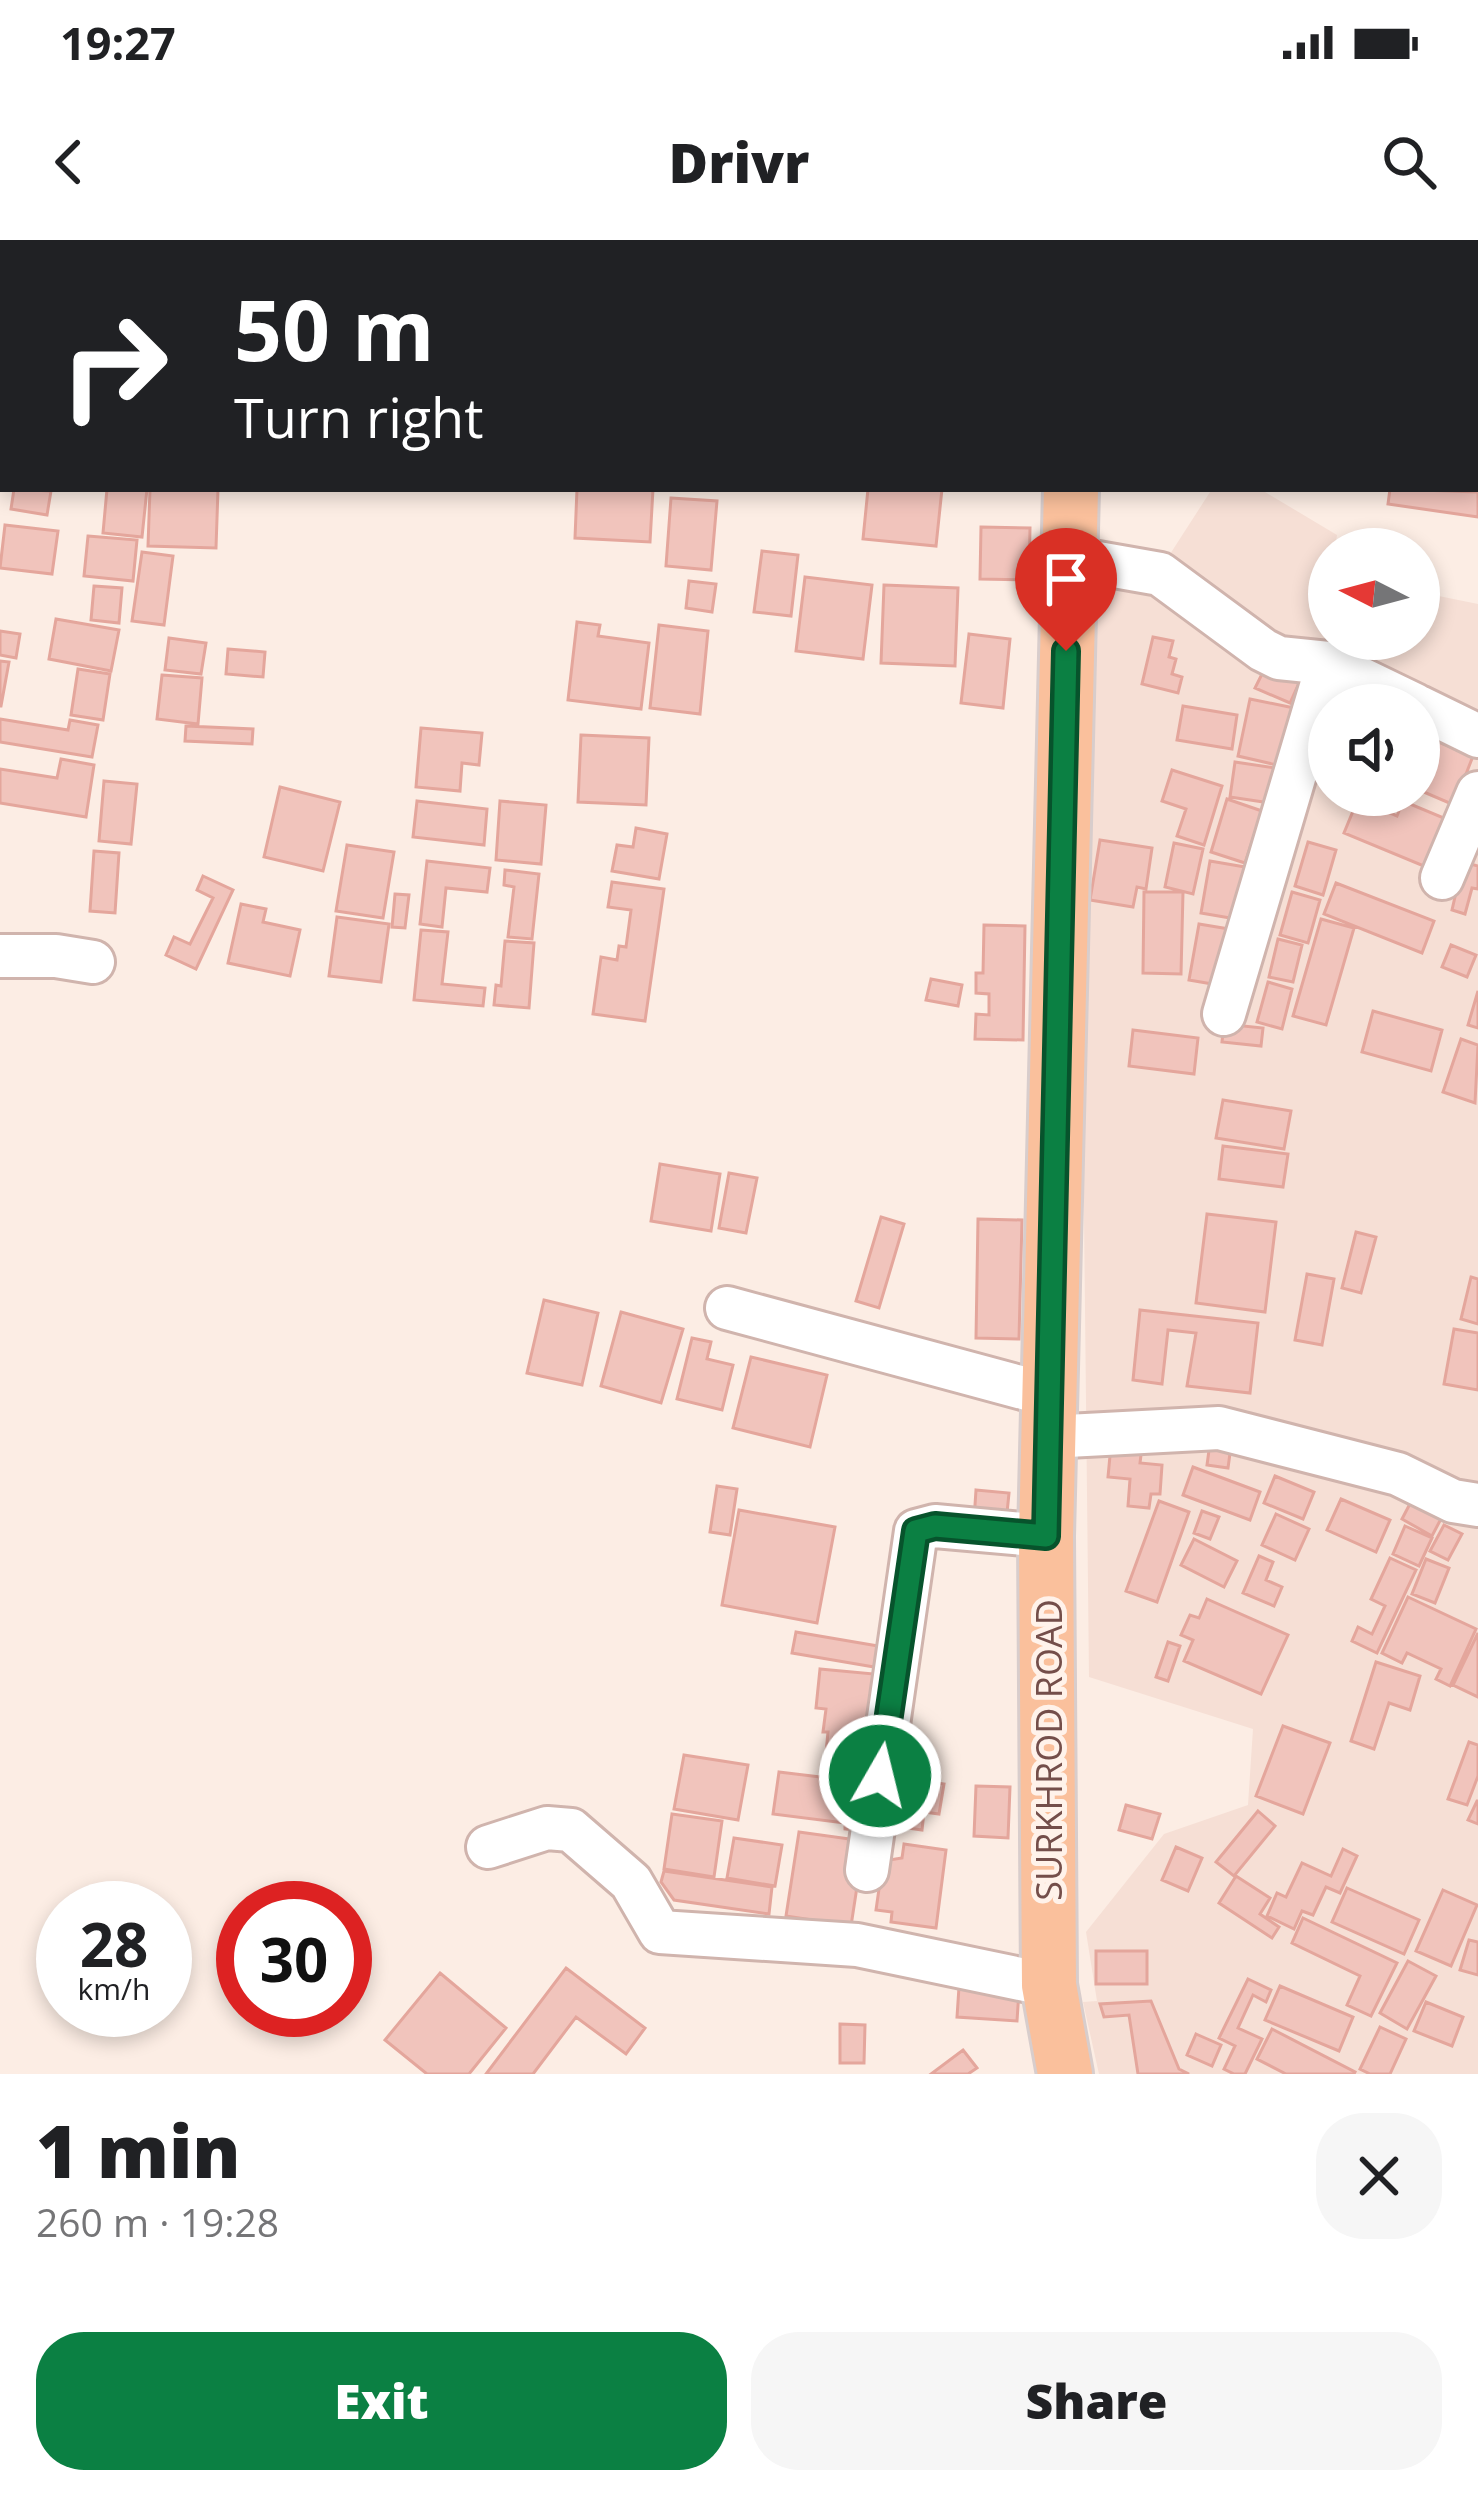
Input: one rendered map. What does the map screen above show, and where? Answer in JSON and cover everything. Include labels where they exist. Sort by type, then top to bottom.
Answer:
[{"type":"main road","name":"SURKHROD ROAD","points":[[1065,2074],[1049,1985],[1046,1536],[1070,492]]},
{"type":"street","points":[[1069,558],[1160,574],[1263,650],[1279,658],[1328,663],[1371,684]]},
{"type":"street","points":[[1224,1014],[1328,663]]},
{"type":"street","points":[[1440,717],[1478,736]]},
{"type":"street","points":[[1442,878],[1478,793]]},
{"type":"street","points":[[0,956],[56,956],[93,962]]},
{"type":"street","points":[[727,1308],[1048,1416],[1219,1427],[1398,1474],[1453,1502],[1478,1505]]},
{"type":"street","points":[[867,1870],[916,1531],[935,1526],[1046,1536]]},
{"type":"street","points":[[488,1847],[547,1828],[571,1830],[631,1882],[660,1932],[856,1945],[1049,1985]]},
{"type":"shaded area","points":[[1210,492],[1265,492],[1325,528],[1308,528],[1308,660],[1440,660],[1440,596],[1478,604],[1478,2074],[1099,2074],[1083,2002],[1097,2001],[1086,1932],[1164,1834],[1248,1805],[1253,1729],[1089,1677],[1082,1032],[1086,561],[1163,565]]},
{"type":"building","points":[[14,492],[51,492],[47,515],[11,509]]},
{"type":"building","points":[[107,492],[147,492],[142,537],[103,533]]},
{"type":"building","points":[[150,492],[218,492],[216,548],[148,546]]},
{"type":"building","points":[[577,492],[653,492],[650,542],[575,538]]},
{"type":"building","points":[[868,492],[942,492],[936,546],[863,539]]},
{"type":"building","points":[[1390,492],[1478,492],[1478,517],[1388,504]]},
{"type":"building","points":[[671,498],[717,501],[711,570],[666,566]]},
{"type":"building","points":[[5,525],[58,531],[52,574],[0,568]]},
{"type":"building","points":[[981,527],[1030,528],[1029,580],[980,579]]},
{"type":"building","points":[[88,536],[137,540],[133,581],[84,576]]},
{"type":"building","points":[[762,551],[798,555],[791,616],[754,612]]},
{"type":"building","points":[[142,552],[173,556],[164,625],[132,621]]},
{"type":"building","points":[[805,577],[872,585],[863,659],[796,651]]},
{"type":"building","points":[[689,581],[716,584],[712,612],[686,608]]},
{"type":"building","points":[[884,585],[958,588],[955,666],[881,663]]},
{"type":"building","points":[[94,586],[122,588],[119,623],[91,620]]},
{"type":"building","points":[[56,619],[119,630],[111,671],[49,659]]},
{"type":"building","points":[[577,622],[600,625],[598,636],[649,643],[641,709],[568,700]]},
{"type":"building","points":[[659,625],[708,631],[700,714],[650,708]]},
{"type":"building","points":[[0,631],[20,634],[16,658],[0,655]]},
{"type":"building","points":[[969,634],[1010,639],[1003,708],[961,703]]},
{"type":"building","points":[[1153,637],[1173,641],[1172,674],[1182,677],[1178,693],[1142,684]]},
{"type":"building","points":[[169,638],[206,643],[201,674],[165,670]]},
{"type":"building","points":[[228,649],[265,652],[263,677],[226,674]]},
{"type":"building","points":[[0,661],[9,662],[1,706],[0,706]]},
{"type":"building","points":[[1266,666],[1299,683],[1290,703],[1255,688]]},
{"type":"building","points":[[78,669],[110,674],[103,720],[71,715]]},
{"type":"building","points":[[162,675],[202,678],[198,724],[157,719]]},
{"type":"building","points":[[1250,699],[1294,708],[1281,766],[1238,756]]},
{"type":"building","points":[[1183,706],[1237,715],[1232,749],[1177,740]]},
{"type":"building","points":[[0,719],[68,730],[70,720],[98,725],[92,757],[0,742]]},
{"type":"building","points":[[186,726],[253,729],[252,744],[185,741]]},
{"type":"building","points":[[421,728],[482,733],[479,765],[462,763],[460,791],[416,787]]},
{"type":"building","points":[[581,735],[649,738],[646,805],[578,802]]},
{"type":"building","points":[[1440,743],[1473,756],[1454,805],[1440,799]]},
{"type":"building","points":[[61,759],[94,765],[86,817],[0,803],[0,769],[57,778]]},
{"type":"building","points":[[1235,762],[1275,768],[1270,803],[1230,797]]},
{"type":"building","points":[[1172,770],[1222,786],[1204,845],[1177,836],[1186,809],[1162,801]]},
{"type":"building","points":[[104,781],[137,784],[131,844],[99,841]]},
{"type":"building","points":[[280,787],[340,802],[323,871],[264,857]]},
{"type":"building","points":[[1227,799],[1262,811],[1245,863],[1211,852]]},
{"type":"building","points":[[417,801],[487,809],[484,845],[413,837]]},
{"type":"building","points":[[500,801],[546,805],[541,864],[496,860]]},
{"type":"building","points":[[1351,816],[1439,816],[1451,821],[1431,869],[1344,833]]},
{"type":"building","points":[[636,828],[667,834],[659,879],[612,871],[617,845],[633,847]]},
{"type":"building","points":[[1100,840],[1152,848],[1146,889],[1137,887],[1133,907],[1090,900]]},
{"type":"building","points":[[1308,842],[1336,850],[1323,895],[1295,886]]},
{"type":"building","points":[[1174,843],[1203,849],[1193,894],[1165,887]]},
{"type":"building","points":[[347,845],[394,852],[383,918],[336,911]]},
{"type":"building","points":[[94,851],[119,853],[115,913],[90,911]]},
{"type":"building","points":[[427,861],[490,868],[487,892],[446,888],[442,927],[420,924]]},
{"type":"building","points":[[1210,861],[1245,867],[1236,919],[1201,913]]},
{"type":"building","points":[[1463,862],[1478,866],[1478,889],[1472,888],[1465,914],[1452,910]]},
{"type":"building","points":[[505,870],[539,874],[532,939],[508,937],[514,887],[504,885]]},
{"type":"building","points":[[203,876],[233,890],[196,969],[166,955],[174,937],[190,944],[213,898],[197,890]]},
{"type":"building","points":[[612,882],[664,889],[645,1021],[593,1014],[601,957],[617,960],[619,946],[626,947],[631,910],[608,907]]},
{"type":"building","points":[[1336,883],[1434,921],[1422,953],[1324,914]]},
{"type":"building","points":[[1144,892],[1183,892],[1181,974],[1143,973]]},
{"type":"building","points":[[1292,892],[1320,900],[1308,943],[1280,935]]},
{"type":"building","points":[[395,894],[409,895],[405,928],[392,927]]},
{"type":"building","points":[[241,904],[266,909],[263,922],[300,930],[290,976],[228,963]]},
{"type":"building","points":[[337,917],[389,924],[381,982],[329,976]]},
{"type":"building","points":[[1321,919],[1354,928],[1326,1025],[1293,1016]]},
{"type":"building","points":[[1199,924],[1229,929],[1218,985],[1189,980]]},
{"type":"building","points":[[984,925],[1025,926],[1023,1040],[975,1039],[976,1014],[989,1015],[989,994],[976,993],[976,973],[983,973]]},
{"type":"building","points":[[421,930],[448,932],[442,984],[485,988],[483,1006],[414,1000]]},
{"type":"building","points":[[1278,939],[1302,945],[1293,982],[1269,977]]},
{"type":"building","points":[[505,941],[534,943],[529,1008],[494,1005],[496,985],[501,986]]},
{"type":"building","points":[[1451,945],[1476,955],[1467,977],[1442,967]]},
{"type":"building","points":[[931,979],[962,985],[958,1006],[926,1000]]},
{"type":"building","points":[[1268,982],[1292,989],[1282,1029],[1257,1022]]},
{"type":"building","points":[[1478,991],[1478,1028],[1468,1025]]},
{"type":"building","points":[[1373,1011],[1442,1030],[1431,1071],[1362,1052]]},
{"type":"building","points":[[1224,1024],[1263,1028],[1261,1046],[1222,1042]]},
{"type":"building","points":[[1133,1030],[1198,1038],[1194,1074],[1129,1066]]},
{"type":"building","points":[[1461,1039],[1478,1045],[1475,1103],[1443,1092]]},
{"type":"building","points":[[1223,1100],[1291,1111],[1284,1149],[1216,1138]]},
{"type":"building","points":[[1223,1146],[1288,1154],[1283,1187],[1219,1179]]},
{"type":"building","points":[[660,1164],[720,1174],[711,1231],[651,1221]]},
{"type":"building","points":[[729,1173],[757,1178],[746,1233],[719,1228]]},
{"type":"building","points":[[1207,1214],[1276,1222],[1265,1312],[1196,1303]]},
{"type":"building","points":[[881,1217],[904,1224],[879,1308],[856,1301]]},
{"type":"building","points":[[978,1219],[1022,1220],[1019,1339],[976,1338]]},
{"type":"building","points":[[1356,1232],[1376,1237],[1361,1293],[1342,1288]]},
{"type":"building","points":[[1307,1274],[1334,1279],[1322,1345],[1295,1340]]},
{"type":"building","points":[[1471,1277],[1478,1279],[1478,1324],[1461,1319]]},
{"type":"building","points":[[544,1300],[598,1313],[582,1385],[527,1373]]},
{"type":"building","points":[[1140,1310],[1258,1323],[1250,1393],[1187,1386],[1196,1333],[1168,1330],[1162,1384],[1133,1380]]},
{"type":"building","points":[[621,1312],[683,1329],[661,1403],[601,1386]]},
{"type":"building","points":[[1454,1329],[1478,1333],[1478,1390],[1444,1384]]},
{"type":"building","points":[[692,1338],[711,1342],[707,1359],[733,1365],[722,1410],[677,1399]]},
{"type":"building","points":[[751,1357],[827,1375],[810,1447],[733,1428]]},
{"type":"building","points":[[1210,1443],[1231,1446],[1228,1468],[1207,1465]]},
{"type":"building","points":[[1111,1445],[1142,1447],[1140,1463],[1162,1465],[1160,1494],[1151,1494],[1149,1508],[1128,1506],[1130,1479],[1108,1477]]},
{"type":"building","points":[[1193,1467],[1260,1492],[1250,1520],[1183,1495]]},
{"type":"building","points":[[1275,1476],[1314,1492],[1303,1519],[1264,1503]]},
{"type":"building","points":[[717,1486],[737,1489],[730,1535],[710,1532]]},
{"type":"building","points":[[976,1490],[1009,1493],[1006,1523],[974,1520]]},
{"type":"building","points":[[1414,1496],[1444,1513],[1432,1536],[1402,1519]]},
{"type":"building","points":[[1341,1499],[1390,1520],[1376,1552],[1327,1530]]},
{"type":"building","points":[[1159,1501],[1189,1512],[1157,1602],[1126,1591]]},
{"type":"building","points":[[739,1510],[835,1527],[817,1623],[722,1605]]},
{"type":"building","points":[[1202,1511],[1219,1517],[1210,1539],[1194,1533]]},
{"type":"building","points":[[1276,1514],[1309,1529],[1295,1560],[1262,1545]]},
{"type":"building","points":[[1444,1525],[1462,1534],[1448,1560],[1430,1551]]},
{"type":"building","points":[[1405,1526],[1432,1538],[1419,1566],[1393,1554]]},
{"type":"building","points":[[1194,1539],[1237,1561],[1224,1587],[1181,1565]]},
{"type":"building","points":[[1259,1556],[1273,1562],[1266,1580],[1282,1587],[1274,1606],[1243,1593]]},
{"type":"building","points":[[1390,1558],[1416,1570],[1377,1653],[1352,1641],[1358,1627],[1372,1634],[1385,1606],[1371,1599]]},
{"type":"building","points":[[1426,1559],[1449,1568],[1435,1603],[1412,1594]]},
{"type":"building","points":[[1408,1597],[1476,1629],[1450,1686],[1436,1679],[1441,1669],[1407,1653],[1402,1663],[1382,1653]]},
{"type":"building","points":[[1207,1599],[1288,1635],[1261,1694],[1184,1661],[1193,1640],[1181,1635],[1190,1615],[1199,1618]]},
{"type":"building","points":[[796,1632],[878,1646],[874,1667],[792,1653]]},
{"type":"building","points":[[1478,1633],[1478,1697],[1453,1685]]},
{"type":"building","points":[[1168,1642],[1180,1646],[1168,1681],[1156,1677]]},
{"type":"building","points":[[1376,1662],[1420,1676],[1410,1710],[1389,1703],[1374,1749],[1351,1741]]},
{"type":"building","points":[[820,1669],[885,1675],[876,1779],[824,1773],[828,1732],[823,1732],[826,1709],[816,1708]]},
{"type":"building","points":[[1283,1726],[1330,1743],[1303,1814],[1256,1796]]},
{"type":"building","points":[[1469,1742],[1478,1745],[1478,1776],[1467,1805],[1448,1799]]},
{"type":"building","points":[[684,1755],[748,1765],[738,1820],[674,1809]]},
{"type":"building","points":[[779,1772],[870,1783],[864,1831],[845,1829],[845,1823],[773,1814]]},
{"type":"building","points":[[895,1777],[944,1784],[939,1814],[924,1812],[922,1830],[887,1825]]},
{"type":"building","points":[[976,1786],[1010,1787],[1008,1838],[974,1836]]},
{"type":"building","points":[[1478,1801],[1478,1824],[1468,1820]]},
{"type":"building","points":[[1126,1805],[1160,1814],[1152,1839],[1119,1830]]},
{"type":"building","points":[[1258,1811],[1275,1826],[1234,1876],[1216,1862]]},
{"type":"building","points":[[672,1814],[722,1821],[714,1877],[664,1869]]},
{"type":"building","points":[[799,1832],[864,1841],[851,1926],[786,1916]]},
{"type":"building","points":[[734,1838],[782,1845],[775,1886],[727,1878]]},
{"type":"building","points":[[904,1844],[946,1850],[936,1928],[891,1922],[892,1912],[876,1910],[883,1861],[902,1858]]},
{"type":"building","points":[[1176,1847],[1202,1858],[1188,1891],[1162,1880]]},
{"type":"building","points":[[1343,1849],[1357,1856],[1340,1893],[1326,1887],[1313,1915],[1302,1911],[1294,1929],[1267,1916],[1277,1893],[1286,1897],[1302,1863],[1331,1876]]},
{"type":"building","points":[[664,1871],[772,1887],[769,1914],[674,1900],[661,1882]]},
{"type":"building","points":[[1236,1876],[1270,1898],[1260,1914],[1279,1927],[1272,1938],[1219,1903]]},
{"type":"building","points":[[1347,1888],[1419,1920],[1404,1954],[1332,1922]]},
{"type":"building","points":[[1443,1890],[1477,1905],[1451,1966],[1416,1951]]},
{"type":"building","points":[[1303,1918],[1397,1963],[1371,2016],[1347,2005],[1360,1976],[1292,1943]]},
{"type":"building","points":[[1469,1940],[1478,1942],[1478,1975],[1460,1970]]},
{"type":"building","points":[[1096,1951],[1147,1951],[1147,1984],[1096,1984]]},
{"type":"building","points":[[1408,1961],[1436,1976],[1407,2029],[1380,2013]]},
{"type":"building","points":[[566,1968],[645,2028],[626,2054],[576,2017],[533,2074],[486,2074]]},
{"type":"building","points":[[440,1973],[506,2028],[469,2074],[427,2074],[385,2040]]},
{"type":"building","points":[[1248,1979],[1271,1990],[1266,2002],[1253,1995],[1238,2028],[1262,2039],[1245,2074],[1234,2074],[1224,2069],[1235,2046],[1219,2038]]},
{"type":"building","points":[[1280,1986],[1353,2017],[1339,2051],[1265,2020]]},
{"type":"building","points":[[959,1987],[1019,1991],[1017,2021],[957,2017]]},
{"type":"building","points":[[1151,2001],[1179,2069],[1189,2074],[1138,2074],[1129,2015],[1104,2017],[1100,2004]]},
{"type":"building","points":[[1426,2002],[1463,2017],[1452,2046],[1414,2031]]},
{"type":"building","points":[[840,2024],[865,2025],[864,2063],[840,2063]]},
{"type":"building","points":[[1380,2027],[1406,2039],[1390,2074],[1370,2074],[1360,2069]]},
{"type":"building","points":[[1272,2029],[1354,2074],[1286,2074],[1257,2059]]},
{"type":"building","points":[[1196,2034],[1221,2045],[1212,2066],[1187,2055]]},
{"type":"building","points":[[963,2050],[977,2068],[968,2074],[931,2074]]},
{"type":"route","points":[[880,1776],[916,1531],[935,1526],[1046,1536],[1066,651]]}]
